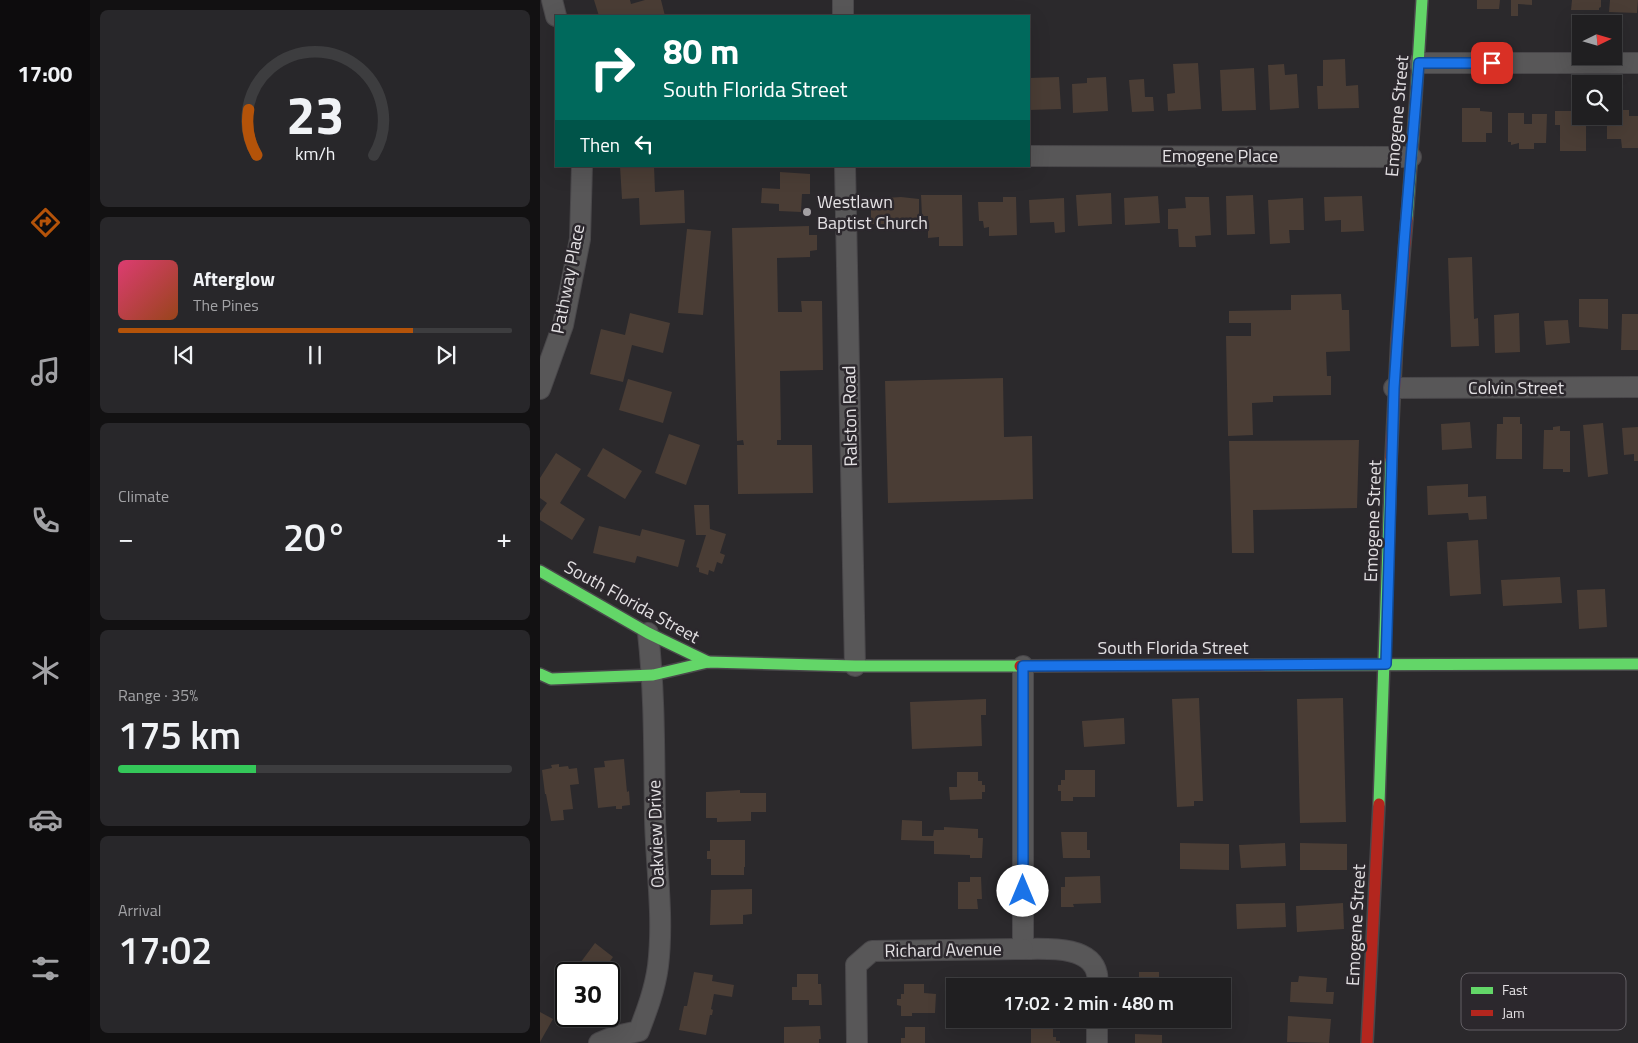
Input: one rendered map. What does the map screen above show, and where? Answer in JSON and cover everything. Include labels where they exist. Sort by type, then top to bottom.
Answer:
[{"type":"street","points":[[552,0],[556,15]]},
{"type":"street","points":[[843,0],[843,15]]},
{"type":"street","name":"Emogene Street","points":[[1367,1043],[1378,862],[1394,388],[1419,63],[1422,0]]},
{"type":"street","points":[[1419,63],[1638,63]]},
{"type":"street","name":"Emogene Place","points":[[1030,156],[1411,157]]},
{"type":"street","name":"Pathway Place","points":[[540,389],[563,325],[580,239],[582,167]]},
{"type":"street","name":"Ralston Road","points":[[845,167],[855,666]]},
{"type":"street","name":"Colvin Street","points":[[1394,388],[1638,387]]},
{"type":"street","name":"South Florida Street","points":[[540,571],[648,633],[708,662]]},
{"type":"street","name":"Oakview Drive","points":[[599,1043],[616,1036],[637,1037],[650,1001],[658,967],[660,936],[655,821],[653,675],[648,633]]},
{"type":"street","name":"South Florida Street","points":[[544,678],[653,675],[708,662],[855,666],[1638,664]]},
{"type":"street","points":[[1023,666],[1023,949]]},
{"type":"street","name":"Richard Avenue","points":[[857,1043],[856,965],[872,951],[1068,950],[1086,957],[1097,973],[1097,978]]},
{"type":"street","points":[[1097,1028],[1097,1043]]},
{"type":"building","points":[[594,0],[630,0],[631,4],[645,0],[661,0],[665,15],[599,15]]},
{"type":"building","points":[[1477,0],[1500,0],[1499,9],[1477,9]]},
{"type":"building","points":[[1511,0],[1532,0],[1532,5],[1518,4],[1518,16],[1511,16]]},
{"type":"building","points":[[1572,0],[1601,0],[1601,7],[1599,10],[1571,10]]},
{"type":"building","points":[[1610,0],[1638,0],[1637,13],[1609,12]]},
{"type":"building","points":[[1345,59],[1346,86],[1358,85],[1359,108],[1318,109],[1317,86],[1323,86],[1323,60]]},
{"type":"building","points":[[1198,63],[1201,109],[1168,111],[1167,94],[1175,93],[1173,64]]},
{"type":"building","points":[[1284,64],[1285,75],[1297,74],[1299,108],[1270,110],[1268,65]]},
{"type":"building","points":[[1254,68],[1256,110],[1222,111],[1220,70]]},
{"type":"building","points":[[1059,77],[1061,109],[1030,110],[1030,78]]},
{"type":"building","points":[[1106,77],[1108,111],[1073,113],[1072,84],[1087,83],[1087,78]]},
{"type":"building","points":[[1144,79],[1145,97],[1153,97],[1154,111],[1132,112],[1129,80]]},
{"type":"building","points":[[1462,108],[1480,108],[1480,111],[1492,112],[1492,133],[1486,133],[1486,142],[1462,142]]},
{"type":"building","points":[[1622,110],[1629,110],[1629,116],[1638,116],[1638,148],[1622,148],[1621,139],[1607,139],[1607,125],[1622,125]]},
{"type":"building","points":[[1555,111],[1572,111],[1572,125],[1586,125],[1586,151],[1560,151],[1560,125],[1555,125]]},
{"type":"building","points":[[1508,113],[1524,113],[1524,124],[1532,124],[1532,114],[1547,114],[1546,143],[1534,143],[1534,149],[1519,149],[1519,143],[1511,145],[1511,142],[1508,142]]},
{"type":"building","points":[[620,167],[654,167],[655,192],[684,190],[685,223],[640,225],[639,198],[622,199]]},
{"type":"building","points":[[780,172],[810,174],[810,194],[802,194],[801,212],[779,211],[779,204],[761,203],[762,188],[780,189]]},
{"type":"building","points":[[1111,193],[1112,224],[1078,226],[1076,195]]},
{"type":"building","points":[[921,195],[962,195],[963,246],[939,246],[939,237],[928,238],[928,216],[922,216]]},
{"type":"building","points":[[1253,195],[1255,234],[1227,235],[1226,196]]},
{"type":"building","points":[[1158,196],[1160,223],[1125,225],[1124,198]]},
{"type":"building","points":[[1362,196],[1364,231],[1341,232],[1341,220],[1325,221],[1324,197]]},
{"type":"building","points":[[901,197],[919,199],[919,224],[871,224],[871,199]]},
{"type":"building","points":[[1003,197],[1016,197],[1017,235],[989,236],[989,227],[984,228],[983,221],[979,221],[978,202],[1003,202]]},
{"type":"building","points":[[1185,197],[1209,197],[1211,235],[1195,236],[1196,247],[1179,247],[1178,229],[1168,229],[1168,209],[1186,208]]},
{"type":"building","points":[[1064,198],[1065,232],[1055,233],[1054,222],[1030,223],[1029,200]]},
{"type":"building","points":[[1303,198],[1304,230],[1289,230],[1290,243],[1270,244],[1268,200]]},
{"type":"building","points":[[809,226],[809,235],[817,235],[817,250],[810,251],[810,257],[777,258],[778,312],[802,312],[801,301],[822,301],[823,370],[780,371],[781,440],[777,440],[777,445],[812,445],[813,493],[738,494],[737,445],[744,445],[743,440],[737,441],[732,228]]},
{"type":"building","points":[[687,229],[711,231],[703,315],[678,313]]},
{"type":"building","points":[[1472,257],[1474,319],[1478,318],[1479,346],[1451,347],[1448,258]]},
{"type":"building","points":[[1341,294],[1342,310],[1349,310],[1350,351],[1326,352],[1327,376],[1331,376],[1331,395],[1273,396],[1273,402],[1252,403],[1253,435],[1228,436],[1226,336],[1251,336],[1251,323],[1229,323],[1229,311],[1291,310],[1291,295]]},
{"type":"building","points":[[1579,299],[1608,299],[1608,329],[1579,327]]},
{"type":"building","points":[[630,313],[670,323],[663,353],[632,345],[623,382],[590,374],[601,329],[625,335]]},
{"type":"building","points":[[1519,313],[1520,352],[1495,353],[1494,315]]},
{"type":"building","points":[[1622,314],[1638,314],[1638,350],[1621,350]]},
{"type":"building","points":[[1568,320],[1570,343],[1546,345],[1544,321]]},
{"type":"building","points":[[1003,378],[1004,437],[1032,436],[1033,499],[888,503],[885,381]]},
{"type":"building","points":[[628,379],[672,392],[663,423],[619,410]]},
{"type":"building","points":[[1503,417],[1520,417],[1520,424],[1522,424],[1522,459],[1496,459],[1497,424],[1503,424]]},
{"type":"building","points":[[1470,422],[1472,448],[1442,450],[1441,424]]},
{"type":"building","points":[[1603,423],[1608,474],[1588,477],[1583,425]]},
{"type":"building","points":[[1560,426],[1560,431],[1570,431],[1570,472],[1563,472],[1563,469],[1543,469],[1544,430],[1553,430],[1553,427]]},
{"type":"building","points":[[1638,427],[1638,461],[1634,461],[1634,454],[1624,455],[1622,428]]},
{"type":"building","points":[[669,434],[700,445],[686,485],[655,473]]},
{"type":"building","points":[[1359,440],[1357,508],[1253,510],[1254,553],[1232,553],[1229,441]]},
{"type":"building","points":[[603,448],[642,471],[625,499],[587,476]]},
{"type":"building","points":[[556,453],[581,469],[560,503],[585,519],[572,540],[540,520],[540,513],[547,503],[540,498],[540,478]]},
{"type":"building","points":[[1468,484],[1468,497],[1486,496],[1487,519],[1469,520],[1468,513],[1428,515],[1427,486]]},
{"type":"building","points":[[694,505],[709,505],[710,529],[726,534],[720,553],[725,555],[722,564],[717,562],[714,572],[709,570],[708,575],[699,572],[699,568],[696,567],[706,535],[696,535]]},
{"type":"building","points":[[599,526],[640,536],[642,529],[685,540],[678,567],[637,556],[635,563],[593,553]]},
{"type":"building","points":[[1478,540],[1481,594],[1450,596],[1447,542]]},
{"type":"building","points":[[1560,577],[1562,603],[1503,606],[1501,580]]},
{"type":"building","points":[[1605,589],[1607,627],[1579,629],[1577,590]]},
{"type":"building","points":[[1199,698],[1203,801],[1194,801],[1194,806],[1177,807],[1172,699]]},
{"type":"building","points":[[1343,698],[1346,822],[1300,823],[1297,699]]},
{"type":"building","points":[[986,699],[986,715],[981,715],[982,746],[912,749],[910,702]]},
{"type":"building","points":[[1124,718],[1125,744],[1084,747],[1082,721]]},
{"type":"building","points":[[624,759],[630,805],[622,806],[622,809],[616,809],[616,806],[598,808],[594,768],[605,767],[604,761]]},
{"type":"building","points":[[559,764],[559,767],[577,768],[579,784],[570,785],[573,809],[563,810],[564,820],[551,821],[542,770],[552,768],[551,765]]},
{"type":"building","points":[[1065,770],[1095,770],[1095,797],[1073,797],[1073,801],[1061,801],[1061,791],[1058,791],[1058,785],[1061,785],[1061,780],[1065,780]]},
{"type":"building","points":[[957,772],[978,772],[978,781],[982,781],[982,785],[985,785],[982,799],[950,800],[949,787],[957,787]]},
{"type":"building","points":[[740,790],[740,793],[766,793],[766,812],[751,812],[751,821],[717,822],[717,818],[706,818],[706,792]]},
{"type":"building","points":[[902,820],[922,821],[922,836],[933,836],[934,830],[944,830],[944,827],[978,829],[978,838],[983,838],[982,858],[970,858],[970,855],[934,854],[934,841],[901,840]]},
{"type":"building","points":[[1061,832],[1087,832],[1087,850],[1090,850],[1090,858],[1063,858]]},
{"type":"building","points":[[710,840],[745,840],[744,875],[711,875],[711,859],[707,859],[707,851],[710,851]]},
{"type":"building","points":[[1180,843],[1229,844],[1229,870],[1180,869]]},
{"type":"building","points":[[1285,843],[1286,866],[1241,868],[1239,845]]},
{"type":"building","points":[[1300,843],[1347,844],[1347,870],[1300,870]]},
{"type":"building","points":[[1100,876],[1101,903],[1073,904],[1074,907],[1061,907],[1061,887],[1065,887],[1065,877]]},
{"type":"building","points":[[970,877],[981,877],[982,899],[977,899],[978,909],[958,909],[958,882],[970,882]]},
{"type":"building","points":[[752,889],[752,914],[743,915],[743,924],[710,925],[711,890]]},
{"type":"building","points":[[1285,903],[1286,927],[1237,929],[1236,904]]},
{"type":"building","points":[[1343,903],[1344,929],[1297,932],[1296,906]]},
{"type":"building","points":[[595,943],[613,957],[609,962],[581,962]]},
{"type":"building","points":[[694,972],[713,975],[712,981],[734,985],[732,997],[714,994],[711,1009],[713,1010],[712,1015],[710,1015],[706,1035],[679,1030],[684,1006],[687,1006]]},
{"type":"building","points":[[1139,972],[1159,972],[1159,978],[1139,978]]},
{"type":"building","points":[[797,974],[818,974],[818,984],[821,984],[822,1005],[809,1005],[809,1000],[792,1000],[792,987],[797,987]]},
{"type":"building","points":[[1299,976],[1327,978],[1326,992],[1334,992],[1333,1004],[1290,1002],[1291,982],[1298,982]]},
{"type":"building","points":[[904,984],[924,984],[924,993],[936,994],[935,1013],[912,1013],[912,1016],[901,1016],[901,1006],[897,1005],[897,999],[901,999],[901,994],[904,994]]},
{"type":"building","points":[[540,1012],[553,1019],[540,1042]]},
{"type":"building","points":[[1288,1016],[1331,1019],[1329,1043],[1287,1042]]},
{"type":"building","points":[[820,1026],[821,1039],[819,1039],[819,1043],[784,1043],[784,1027]]},
{"type":"building","points":[[905,1027],[925,1027],[925,1043],[901,1043],[901,1038],[905,1038]]},
{"type":"building","points":[[1031,1028],[1053,1028],[1053,1037],[1056,1037],[1056,1041],[1060,1041],[1060,1043],[1031,1043]]},
{"type":"building","points":[[1135,1034],[1162,1035],[1162,1043],[1135,1043]]},
{"type":"traffic: fast","points":[[1407,218],[1422,0]]},
{"type":"traffic: fast","points":[[1379,804],[1391,460]]},
{"type":"traffic: fast","points":[[540,571],[648,633],[708,662]]},
{"type":"traffic: fast","points":[[540,674],[551,679],[653,675],[708,662],[855,666],[1020,666]]},
{"type":"traffic: fast","points":[[1263,665],[1638,664]]},
{"type":"traffic: jam","points":[[1391,460],[1397,339],[1407,218]]},
{"type":"traffic: jam","points":[[1020,666],[1263,665]]},
{"type":"traffic: jam","points":[[1367,1043],[1379,804]]},
{"type":"place","name":"Westlawn Baptist Church","points":[[807,212]]},
{"type":"route","points":[[1023,891],[1023,666],[1386,664],[1394,388],[1419,63],[1492,63]]}]
